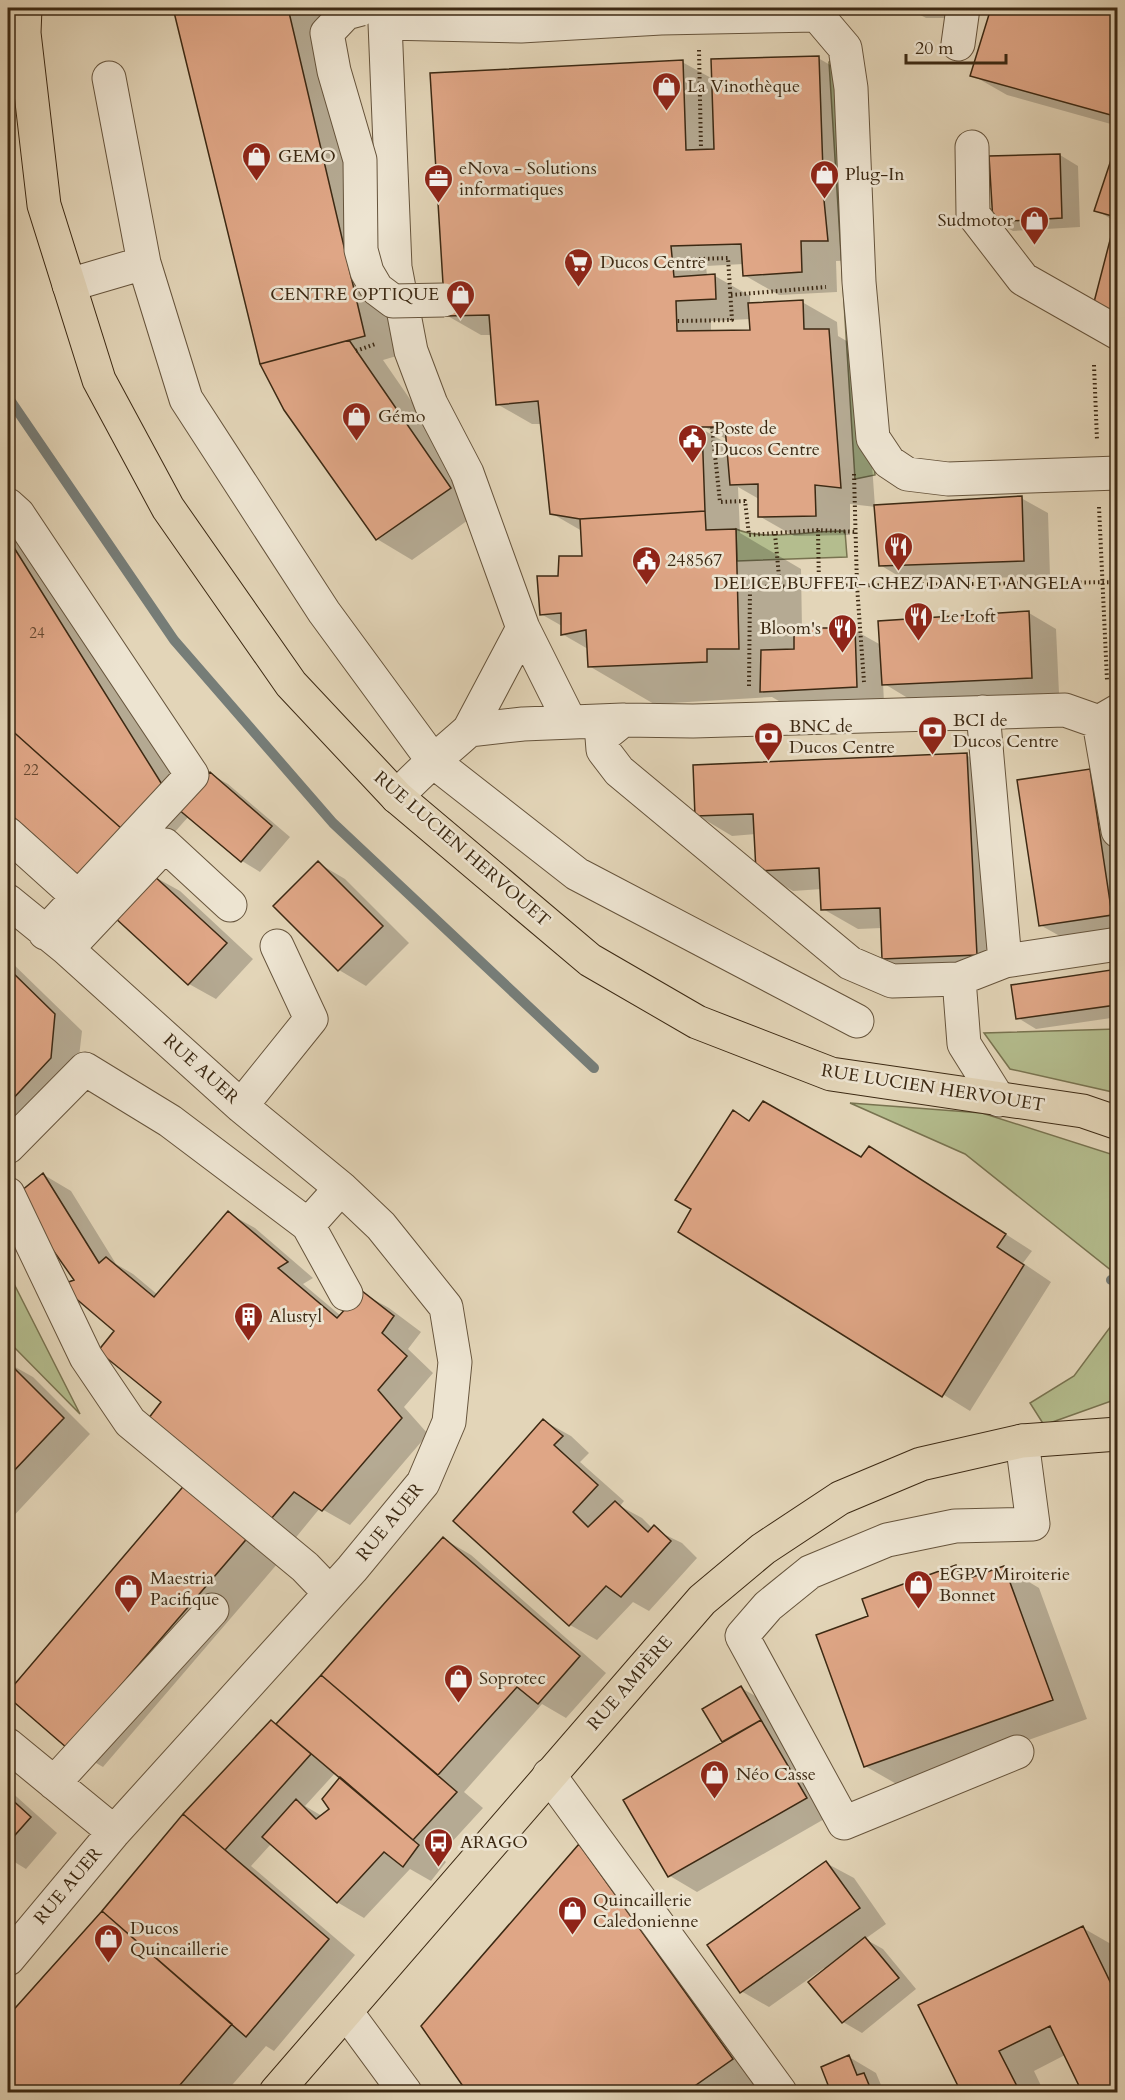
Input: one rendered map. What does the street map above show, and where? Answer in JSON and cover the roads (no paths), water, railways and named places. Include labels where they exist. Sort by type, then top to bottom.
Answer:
[{"type":"main road","name":"RUE LUCIEN HERVOUET","points":[[25,8],[24,33],[44,206],[99,380],[168,508],[291,684],[397,797],[590,960],[697,1022],[831,1074],[1083,1112],[1118,1123]]},
{"type":"main road","name":"RUE AMPÈRE","points":[[276,2092],[347,2013],[549,1774],[702,1600],[763,1549],[840,1498],[921,1464],[1022,1441],[1104,1435],[1118,1420]]},
{"type":"street","points":[[958,44],[963,8]]},
{"type":"street","points":[[444,300],[393,301],[377,289],[367,272],[361,250],[360,160],[334,71],[327,33],[346,13],[390,14],[521,26],[661,13],[698,17],[816,15],[845,48],[851,88],[859,282],[873,438],[890,462],[907,474],[948,480],[1108,473]]},
{"type":"street","points":[[390,14],[395,267],[411,351],[431,404],[467,472],[524,628],[570,722]]},
{"type":"street","points":[[109,78],[144,263],[186,399],[324,612],[434,762],[577,874],[857,1021]]},
{"type":"street","points":[[972,147],[973,214],[1023,279],[1118,333]]},
{"type":"street","points":[[69,285],[144,263]]},
{"type":"street","points":[[8,505],[18,514],[192,775],[78,897],[56,941]]},
{"type":"street","points":[[397,797],[413,778],[469,730],[524,628]]},
{"type":"street","points":[[469,730],[623,720],[693,721],[1065,710],[1110,712],[1118,831]]},
{"type":"street","points":[[983,712],[1005,962]]},
{"type":"street","points":[[623,720],[602,737],[603,750],[619,771],[850,963],[892,981],[959,979],[1005,962],[1118,944]]},
{"type":"street","points":[[8,834],[78,897]]},
{"type":"street","points":[[56,941],[165,845],[231,905]]},
{"type":"street","name":"RUE AUER","points":[[8,901],[241,1106],[341,1188],[381,1226],[446,1307],[455,1362],[449,1422],[423,1483],[330,1593],[114,1832],[8,1959]]},
{"type":"street","points":[[241,1106],[311,1019],[278,946]]},
{"type":"street","points":[[959,979],[964,1044],[999,1101]]},
{"type":"street","points":[[8,1147],[85,1069],[170,1121],[308,1225],[346,1294]]},
{"type":"street","points":[[308,1225],[341,1188]]},
{"type":"street","points":[[8,1194],[86,1357],[130,1422],[305,1567],[330,1593]]},
{"type":"street","points":[[1017,1752],[844,1823],[742,1636],[768,1606],[810,1572],[887,1540],[955,1526],[1033,1524],[1022,1441]]},
{"type":"street","points":[[54,1783],[212,1611]]},
{"type":"street","points":[[8,1745],[114,1832]]},
{"type":"street","points":[[549,1774],[780,2092]]},
{"type":"street","points":[[347,2013],[405,2092]]},
{"type":"waterway","points":[[8,397],[174,640],[333,823],[594,1068]]},
{"type":"waterway","points":[[1111,1280],[1118,1280]]},
{"type":"place","name":"La Vinothèque","points":[[666,112]]},
{"type":"place","name":"GEMO","points":[[257,182]]},
{"type":"place","name":"Plug-In","points":[[824,200]]},
{"type":"place","name":"eNova - Solutions informatiques","points":[[438,204]]},
{"type":"place","name":"Sudmotor","points":[[1034,246]]},
{"type":"place","name":"Ducos Centre","points":[[579,288]]},
{"type":"place","name":"CENTRE OPTIQUE","points":[[460,320]]},
{"type":"place","name":"Gémo","points":[[357,442]]},
{"type":"place","name":"Poste de Ducos Centre","points":[[693,464]]},
{"type":"place","name":"DELICE BUFFET- CHEZ DAN ET ANGELA","points":[[898,572]]},
{"type":"place","name":"248567","points":[[646,586]]},
{"type":"place","name":"Le Loft","points":[[919,642]]},
{"type":"place","name":"Bloom's","points":[[842,654]]},
{"type":"place","name":"BCI de Ducos Centre","points":[[932,756]]},
{"type":"place","name":"BNC de Ducos Centre","points":[[768,762]]},
{"type":"place","name":"Alustyl","points":[[248,1342]]},
{"type":"place","name":"EGPV Miroiterie Bonnet","points":[[918,1610]]},
{"type":"place","name":"Maestria Pacifique","points":[[129,1614]]},
{"type":"place","name":"Soprotec","points":[[458,1704]]},
{"type":"place","name":"Néo Casse","points":[[715,1800]]},
{"type":"place","name":"ARAGO","points":[[439,1868]]},
{"type":"place","name":"Quincaillerie Caledonienne","points":[[572,1936]]},
{"type":"place","name":"Ducos Quincaillerie","points":[[109,1964]]}]
